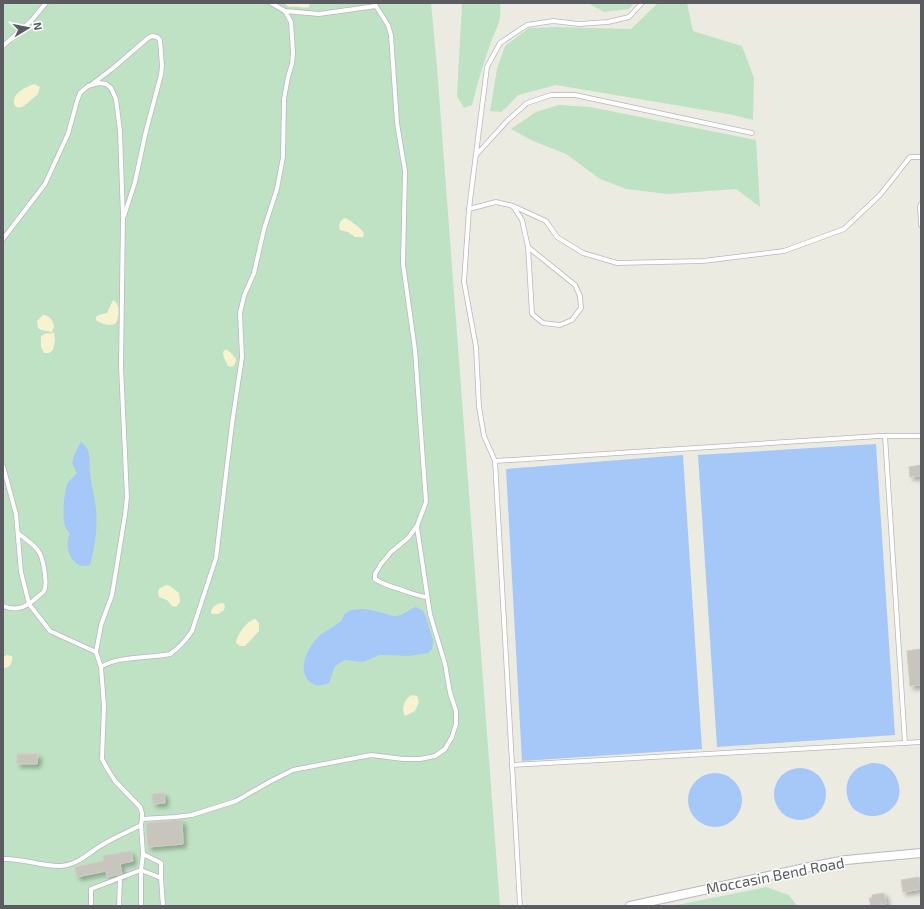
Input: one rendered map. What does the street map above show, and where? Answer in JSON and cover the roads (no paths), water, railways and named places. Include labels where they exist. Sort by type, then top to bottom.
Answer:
[{"type":"street","name":"Moccasin Bend Road","points":[[630,906],[846,860],[921,853]]},
{"type":"lane","points":[[3,46],[31,20],[46,3]]},
{"type":"lane","points":[[271,3],[285,11],[319,14],[375,5],[388,25],[397,123],[405,171],[403,264],[415,350],[426,502],[417,526],[408,538],[384,560],[375,574],[375,579],[390,587],[403,590],[415,596],[427,597]]},
{"type":"lane","points":[[520,906],[494,461],[484,436],[479,407],[476,347],[464,282],[469,209],[487,67],[500,43],[527,25],[553,21],[579,24],[608,22],[629,17],[642,3]]},
{"type":"lane","points":[[101,667],[108,663],[123,660],[170,654],[177,649],[188,638],[195,625],[213,572],[242,357],[240,313],[244,296],[254,273],[264,229],[277,189],[282,165],[284,144],[284,100],[293,53],[291,22],[285,11]]},
{"type":"lane","points":[[3,238],[46,184],[68,134],[80,93],[152,36],[157,37],[160,40],[162,66],[161,75],[146,131],[135,182],[123,217]]},
{"type":"lane","points":[[88,86],[99,83],[106,84],[111,88],[116,99],[120,131],[123,217],[121,367],[126,506],[112,595],[101,624],[96,652],[101,667],[104,706],[102,759],[115,781],[140,807],[142,813],[141,825],[143,854],[141,870],[141,906]]},
{"type":"lane","points":[[476,155],[508,120],[527,103],[551,95],[575,95],[752,133]]},
{"type":"lane","points":[[469,209],[496,202],[512,206],[546,221],[557,237],[583,253],[617,263],[711,260],[784,251],[844,229],[880,195],[910,157],[921,157]]},
{"type":"lane","points":[[921,204],[921,225]]},
{"type":"lane","points":[[512,206],[522,220],[528,247],[532,314],[543,323],[560,325],[572,320],[581,308],[580,296],[575,284],[528,247]]},
{"type":"lane","points":[[494,461],[885,436],[921,436]]},
{"type":"lane","points":[[885,436],[905,743]]},
{"type":"lane","points":[[3,466],[13,499],[21,572],[29,604],[50,631],[96,652]]},
{"type":"lane","points":[[142,819],[192,815],[216,808],[236,801],[271,780],[293,770],[371,755],[380,755],[397,759],[420,759],[435,756],[445,749],[452,738],[457,718],[455,705],[448,688],[445,664],[432,622],[417,526]]},
{"type":"lane","points":[[3,606],[10,609],[18,609],[29,604],[44,592],[45,586],[42,558],[34,546],[18,534]]},
{"type":"lane","points":[[512,765],[921,742]]},
{"type":"lane","points":[[3,859],[22,860],[51,866],[63,866],[76,862],[101,845],[141,825]]},
{"type":"lane","points":[[143,854],[161,863],[163,906]]},
{"type":"lane","points":[[91,906],[91,889],[141,870],[161,878]]},
{"type":"lane","points":[[119,906],[120,878]]},
{"type":"water","points":[[81,442],[87,448],[90,460],[91,478],[97,515],[96,535],[90,565],[84,566],[78,565],[71,557],[68,545],[70,534],[66,529],[64,517],[66,489],[68,483],[77,473],[72,463]]},
{"type":"water","points":[[876,444],[895,735],[717,747],[698,455]]},
{"type":"water","points":[[683,455],[702,749],[522,761],[506,469]]},
{"type":"water","points":[[416,607],[422,610],[425,614],[433,640],[432,649],[428,653],[409,656],[380,655],[363,662],[345,660],[335,666],[329,683],[319,685],[309,681],[304,670],[304,664],[305,658],[311,646],[320,635],[341,621],[346,613],[364,609],[397,616]]},
{"type":"water","points":[[872,763],[885,765],[893,772],[898,781],[900,791],[897,801],[891,810],[876,816],[865,815],[856,811],[849,802],[847,796],[847,785],[851,775],[855,770],[862,766]]},
{"type":"water","points":[[795,768],[805,768],[819,775],[826,789],[826,799],[819,813],[805,820],[795,820],[785,816],[778,809],[774,799],[774,789],[778,779],[785,772]]},
{"type":"water","points":[[715,773],[725,775],[734,781],[740,790],[742,800],[740,810],[734,819],[725,825],[715,827],[705,825],[696,819],[690,810],[688,800],[690,790],[696,781],[705,775]]}]
